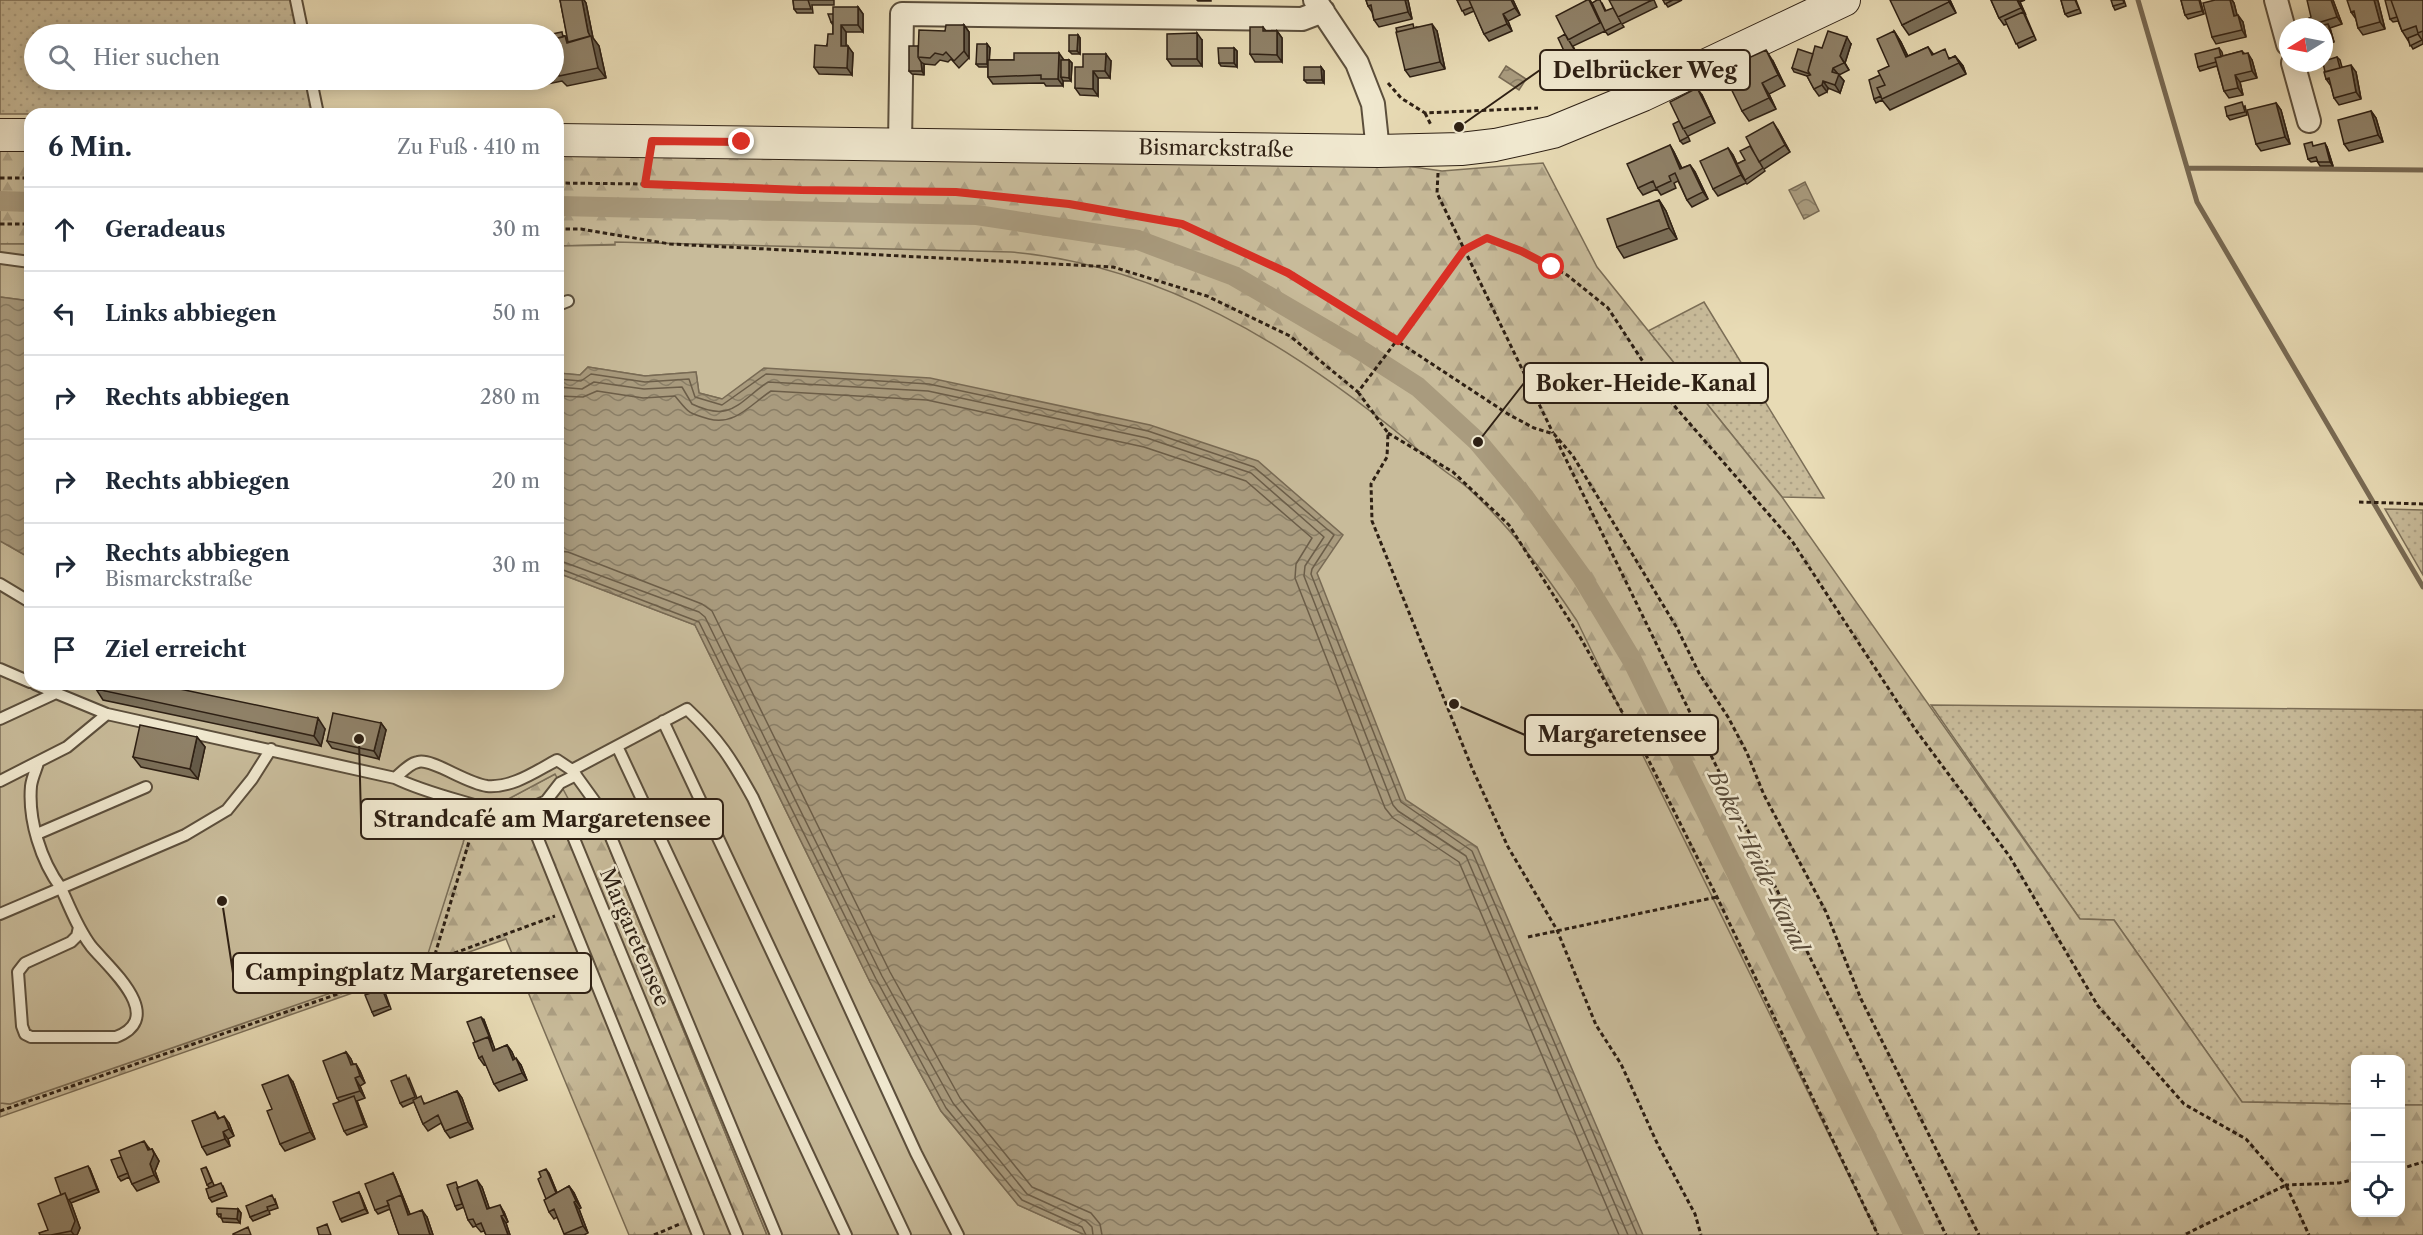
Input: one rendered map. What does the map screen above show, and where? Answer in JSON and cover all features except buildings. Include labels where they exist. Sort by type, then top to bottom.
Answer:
[{"type":"main road","name":"Bismarckstraße","points":[[564,140],[1378,151],[1437,151],[1495,145],[1552,132],[1643,95],[1844,0]]},
{"type":"main road","points":[[0,135],[24,135]]},
{"type":"street","points":[[2276,0],[2281,18]]},
{"type":"street","points":[[900,144],[902,14],[1302,19],[1319,6],[1357,63],[1372,104],[1378,151]]},
{"type":"street","points":[[2295,72],[2309,121]]},
{"type":"lane","points":[[296,0],[301,24]]},
{"type":"lane","points":[[313,90],[317,108]]},
{"type":"lane","points":[[0,258],[24,261]]},
{"type":"lane","points":[[0,584],[24,598]]},
{"type":"lane","points":[[0,669],[24,679]]},
{"type":"lane","points":[[0,719],[51,690]]},
{"type":"lane","points":[[59,690],[107,714],[395,778],[441,797],[489,809],[516,819],[534,829]]},
{"type":"lane","points":[[698,1235],[534,829],[531,812],[535,806],[546,801],[560,783],[574,772],[687,709],[713,734],[734,764],[800,899],[916,1153],[958,1235]]},
{"type":"lane","points":[[0,781],[67,747],[107,714]]},
{"type":"lane","points":[[663,721],[905,1235]]},
{"type":"lane","points":[[617,746],[846,1235]]},
{"type":"lane","points":[[0,914],[185,835],[227,810],[252,779],[271,749]]},
{"type":"lane","points":[[395,778],[416,762],[430,761],[449,773],[470,782],[488,786],[505,785],[517,781],[557,760],[574,772],[598,806],[776,1235]]},
{"type":"lane","points":[[38,763],[31,784],[32,809],[40,851],[79,927],[91,946],[127,985],[135,1004],[133,1026],[126,1033],[117,1037],[31,1037],[25,1034],[22,1026],[18,972],[25,963],[71,942],[77,936],[79,927]]},
{"type":"lane","points":[[37,834],[146,787]]},
{"type":"lane","name":"Margaretensee","points":[[546,801],[556,805],[565,817],[737,1235]]},
{"type":"path","points":[[1387,82],[1401,98],[1425,112],[1548,108]]},
{"type":"path","points":[[645,184],[652,141]]},
{"type":"path","points":[[1437,151],[1439,170],[1437,193],[1946,1235]]},
{"type":"path","points":[[0,178],[24,178]]},
{"type":"path","points":[[564,183],[956,192],[1069,204],[1182,224],[1288,273],[1508,414],[1534,428],[1554,434],[1573,456],[1677,628],[1699,673],[1728,717],[1747,753],[1764,795],[1826,912],[1861,999],[1979,1235]]},
{"type":"path","points":[[0,224],[24,224]]},
{"type":"path","points":[[564,229],[581,229],[670,244],[1113,267],[1207,296],[1290,336],[1358,392],[1388,433],[1453,472],[1509,525],[1580,637],[1644,751],[1717,897],[1878,1235]]},
{"type":"path","points":[[1358,392],[1464,250],[1487,238],[1567,275],[1608,308],[1664,394],[1792,541],[1915,729],[2010,857],[2098,1006],[2184,1104],[2246,1139],[2286,1185],[2309,1235]]},
{"type":"path","points":[[1388,433],[1387,457],[1371,484],[1372,521],[1472,768],[1508,846],[1557,930],[1596,1025],[1621,1064],[1658,1145],[1695,1214],[1701,1235]]},
{"type":"path","points":[[2359,502],[2423,504]]},
{"type":"path","points":[[433,961],[471,835],[489,809]]},
{"type":"path","points":[[1528,937],[1717,897]]},
{"type":"path","points":[[0,1111],[433,961],[567,912]]},
{"type":"path","points":[[2405,1167],[2423,1162]]},
{"type":"path","points":[[2186,1234],[2286,1185],[2339,1183],[2351,1180]]},
{"type":"path","points":[[654,1235],[692,1220]]},
{"type":"green space","points":[[0,0],[291,0],[296,24],[24,24],[24,90],[308,90],[312,108],[24,108],[24,114],[0,114]]},
{"type":"green space","points":[[0,143],[24,143],[24,244],[0,244]]},
{"type":"green space","points":[[564,149],[1364,160],[1442,171],[1543,163],[1597,267],[1782,497],[2080,919],[2114,920],[2242,1102],[2351,1104],[2351,1217],[2405,1217],[2405,1105],[2423,1105],[2423,1235],[1643,1235],[627,244],[564,246]]},
{"type":"green space","points":[[615,242],[1011,252],[1066,260],[1119,273],[1171,292],[1269,341],[1360,403],[1435,464],[1465,485],[1514,536],[1541,569],[1577,621],[1878,1235],[1537,1235],[722,399],[699,393],[696,372],[645,376],[588,367],[580,375],[564,374],[564,246],[615,245]]},
{"type":"green space","points":[[0,244],[24,244],[24,300],[0,297]]},
{"type":"green space","points":[[1704,302],[1824,498],[1782,497],[1648,331]]},
{"type":"green space","points":[[2385,509],[2423,510],[2423,575]]},
{"type":"green space","points":[[0,541],[24,555],[24,690],[564,690],[564,575],[695,625],[870,982],[941,1111],[1018,1205],[1085,1235],[767,1235],[594,811],[588,805],[571,804],[555,774],[499,804],[474,800],[463,843],[426,960],[10,1104],[0,1103]]},
{"type":"green space","points":[[1931,705],[2423,710],[2423,1105],[2405,1105],[2405,1055],[2351,1055],[2351,1104],[2242,1102],[2114,920],[2080,919]]},
{"type":"green space","points":[[555,774],[594,811],[767,1235],[629,1235],[506,939],[0,1117],[0,1103],[10,1104],[425,960],[463,843],[474,799],[499,804]]},
{"type":"water","points":[[1506,66],[1526,79],[1519,90],[1499,77]]},
{"type":"water","points":[[1805,182],[1819,211],[1804,219],[1789,190]]},
{"type":"water","points":[[0,297],[24,300],[24,555],[0,541]]},
{"type":"water","points":[[588,367],[645,376],[696,372],[699,393],[722,399],[764,368],[930,378],[1150,425],[1258,461],[1343,535],[1317,573],[1406,800],[1477,847],[1643,1235],[1085,1235],[1018,1205],[941,1111],[870,982],[695,625],[564,575],[564,374],[580,375]]},
{"type":"waterway","points":[[2138,0],[2197,202],[2423,587]]},
{"type":"waterway","points":[[2187,168],[2423,170]]},
{"type":"waterway","name":"Boker-Heide-Kanal","points":[[0,201],[24,202]]},
{"type":"waterway","name":"Boker-Heide-Kanal","points":[[564,206],[977,215],[1138,240],[1234,276],[1362,351],[1418,387],[1478,442],[1525,498],[1582,577],[1632,660],[1914,1235]]},
{"type":"place","name":"Delbrücker Weg","points":[[1459,127]]},
{"type":"place","name":"Boker-Heide-Kanal","points":[[1478,442]]},
{"type":"place","name":"Margaretensee","points":[[1454,704]]},
{"type":"place","name":"Strandcafé am Margaretensee","points":[[359,739]]},
{"type":"place","name":"Campingplatz Margaretensee","points":[[222,901]]},
{"type":"route","points":[[742,142],[652,141],[645,184],[801,190],[956,192],[1011,196],[1182,224],[1288,273],[1398,341],[1464,250],[1487,238],[1521,251],[1552,267]]}]
